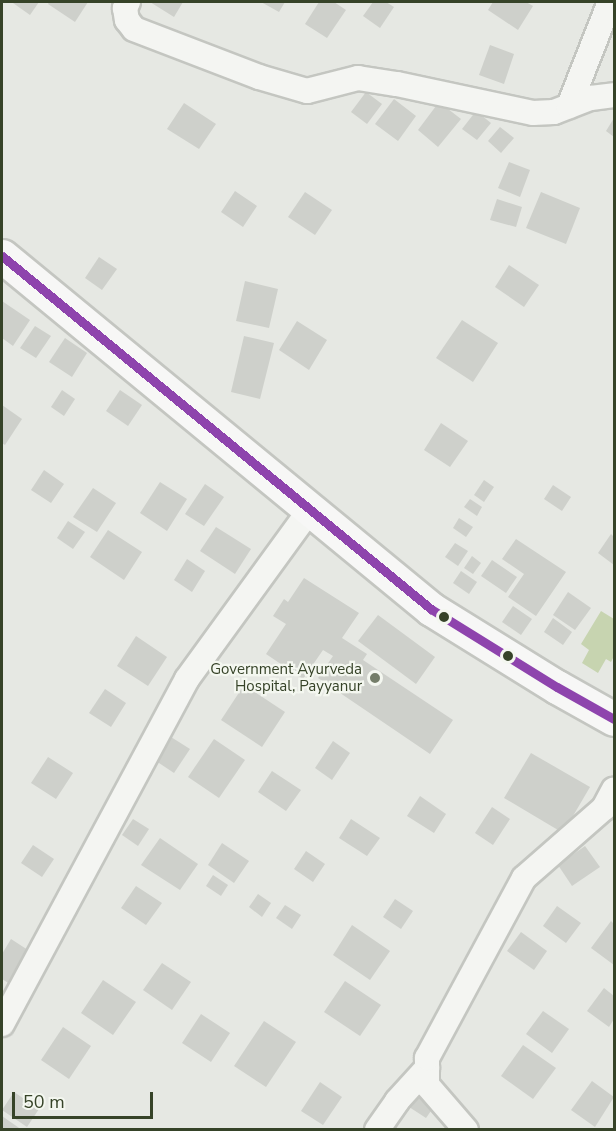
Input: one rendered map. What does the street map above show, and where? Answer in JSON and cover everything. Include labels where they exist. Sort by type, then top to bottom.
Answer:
[{"type":"highway","points":[[2,256],[309,511],[431,609],[557,687],[615,719]]},
{"type":"street","points":[[128,2],[126,14],[134,29],[259,77],[308,91],[358,78],[533,112],[554,112],[591,98],[615,95]]},
{"type":"street","points":[[569,106],[610,2]]},
{"type":"street","points":[[2,1024],[187,679],[309,511]]},
{"type":"street","points":[[466,1130],[427,1085],[427,1058],[524,878],[604,808],[615,789]]},
{"type":"street","points":[[377,1130],[397,1101],[427,1068]]},
{"type":"shaded area","points":[[601,611],[614,619],[614,656],[611,662],[606,659],[598,673],[582,663],[589,650],[581,644]]},
{"type":"building","points":[[14,2],[39,2],[30,15]]},
{"type":"building","points":[[49,2],[88,2],[75,22],[48,4]]},
{"type":"building","points":[[150,2],[183,2],[174,17]]},
{"type":"building","points":[[261,2],[285,2],[279,12]]},
{"type":"building","points":[[319,2],[334,2],[346,10],[327,38],[305,24]]},
{"type":"building","points":[[373,2],[386,2],[394,7],[380,28],[363,16]]},
{"type":"building","points":[[493,2],[526,2],[533,6],[518,30],[488,10]]},
{"type":"building","points":[[490,45],[514,54],[504,84],[479,75]]},
{"type":"building","points":[[366,92],[382,104],[367,124],[351,112]]},
{"type":"building","points":[[394,99],[416,116],[398,141],[375,124]]},
{"type":"building","points":[[439,102],[461,119],[438,147],[418,130]]},
{"type":"building","points":[[184,103],[216,124],[199,149],[167,129]]},
{"type":"building","points":[[476,111],[491,123],[477,140],[462,129]]},
{"type":"building","points":[[614,118],[614,137],[606,131]]},
{"type":"building","points":[[500,127],[514,138],[501,153],[488,141]]},
{"type":"building","points":[[509,162],[530,170],[520,197],[498,188]]},
{"type":"building","points":[[235,191],[257,206],[243,227],[221,212]]},
{"type":"building","points":[[305,192],[332,210],[315,235],[288,217]]},
{"type":"building","points":[[541,192],[580,208],[566,244],[526,228]]},
{"type":"building","points":[[497,199],[522,207],[516,227],[490,220]]},
{"type":"building","points":[[99,257],[117,269],[102,290],[85,278]]},
{"type":"building","points":[[509,265],[539,285],[524,307],[495,287]]},
{"type":"building","points":[[245,281],[278,289],[269,328],[236,321]]},
{"type":"building","points":[[2,301],[30,320],[13,346],[2,338]]},
{"type":"building","points":[[462,320],[498,343],[473,382],[436,358]]},
{"type":"building","points":[[297,321],[327,340],[309,370],[279,350]]},
{"type":"building","points":[[35,326],[51,336],[36,358],[20,348]]},
{"type":"building","points":[[244,336],[274,343],[260,399],[231,392]]},
{"type":"building","points":[[65,338],[87,353],[72,377],[49,362]]},
{"type":"building","points":[[62,390],[75,399],[64,416],[51,407]]},
{"type":"building","points":[[120,390],[142,405],[128,426],[106,411]]},
{"type":"building","points":[[2,405],[22,419],[5,445],[2,443]]},
{"type":"building","points":[[441,423],[468,441],[450,467],[424,450]]},
{"type":"building","points":[[44,470],[64,484],[51,503],[31,490]]},
{"type":"building","points":[[484,480],[494,487],[484,502],[474,495]]},
{"type":"building","points":[[160,482],[187,499],[167,531],[140,513]]},
{"type":"building","points":[[205,484],[224,497],[204,526],[185,514]]},
{"type":"building","points":[[553,485],[571,497],[562,511],[544,499]]},
{"type":"building","points":[[93,488],[116,503],[97,532],[73,517]]},
{"type":"building","points":[[470,499],[482,507],[477,516],[464,507]]},
{"type":"building","points":[[459,518],[473,527],[466,537],[453,528]]},
{"type":"building","points":[[68,521],[85,532],[73,549],[57,538]]},
{"type":"building","points":[[216,527],[251,549],[235,574],[200,551]]},
{"type":"building","points":[[108,530],[142,552],[124,580],[90,557]]},
{"type":"building","points":[[611,534],[614,537],[614,565],[598,553]]},
{"type":"building","points":[[516,539],[566,572],[536,616],[508,597],[524,574],[502,559]]},
{"type":"building","points":[[455,543],[468,551],[458,566],[445,557]]},
{"type":"building","points":[[472,556],[481,563],[473,574],[464,568]]},
{"type":"building","points":[[187,559],[205,571],[192,592],[174,580]]},
{"type":"building","points":[[492,560],[517,577],[506,593],[481,576]]},
{"type":"building","points":[[461,571],[477,582],[469,594],[453,583]]},
{"type":"building","points":[[304,578],[359,613],[342,638],[367,654],[363,660],[453,720],[430,754],[318,678],[333,656],[323,650],[303,679],[266,654],[286,624],[273,616],[284,599],[288,602]]},
{"type":"building","points":[[568,592],[591,608],[575,630],[553,615]]},
{"type":"building","points":[[513,606],[532,619],[521,635],[502,622]]},
{"type":"building","points":[[378,615],[435,657],[416,684],[358,641]]},
{"type":"building","points":[[553,618],[572,632],[563,645],[544,632]]},
{"type":"building","points":[[136,636],[167,657],[148,686],[117,666]]},
{"type":"building","points":[[244,685],[285,712],[262,747],[221,720]]},
{"type":"building","points":[[105,689],[126,703],[111,727],[89,713]]},
{"type":"building","points":[[171,737],[190,749],[174,773],[156,761]]},
{"type":"building","points":[[214,739],[245,760],[219,798],[188,777]]},
{"type":"building","points":[[333,741],[350,753],[332,780],[315,768]]},
{"type":"building","points":[[531,753],[590,787],[563,833],[504,798]]},
{"type":"building","points":[[48,757],[73,773],[56,799],[31,783]]},
{"type":"building","points":[[272,771],[301,790],[286,811],[258,792]]},
{"type":"building","points":[[420,796],[446,814],[434,833],[407,816]]},
{"type":"building","points":[[492,807],[510,819],[493,845],[475,833]]},
{"type":"building","points":[[133,819],[149,829],[138,846],[122,835]]},
{"type":"building","points":[[351,819],[380,838],[367,856],[339,838]]},
{"type":"building","points":[[160,838],[198,864],[180,890],[141,865]]},
{"type":"building","points":[[222,843],[249,861],[234,883],[208,865]]},
{"type":"building","points":[[33,845],[54,859],[42,877],[21,863]]},
{"type":"building","points":[[585,846],[600,867],[572,886],[558,865]]},
{"type":"building","points":[[306,851],[325,864],[313,882],[294,869]]},
{"type":"building","points":[[213,875],[228,885],[221,896],[206,886]]},
{"type":"building","points":[[136,886],[162,903],[146,925],[121,908]]},
{"type":"building","points":[[258,894],[271,903],[262,917],[249,907]]},
{"type":"building","points":[[395,899],[413,911],[401,929],[383,917]]},
{"type":"building","points":[[285,905],[301,915],[292,929],[276,918]]},
{"type":"building","points":[[557,906],[581,923],[566,943],[543,926]]},
{"type":"building","points":[[611,921],[614,924],[614,965],[591,948]]},
{"type":"building","points":[[352,925],[390,951],[370,980],[333,955]]},
{"type":"building","points":[[521,932],[547,951],[534,970],[507,951]]},
{"type":"building","points":[[11,939],[31,952],[10,984],[2,979],[2,954]]},
{"type":"building","points":[[162,963],[191,982],[172,1010],[143,990]]},
{"type":"building","points":[[103,980],[136,1002],[113,1035],[81,1013]]},
{"type":"building","points":[[345,981],[381,1005],[360,1036],[324,1012]]},
{"type":"building","points":[[604,988],[614,996],[614,1019],[609,1027],[587,1011]]},
{"type":"building","points":[[543,1011],[569,1029],[552,1053],[526,1034]]},
{"type":"building","points":[[201,1014],[230,1033],[211,1062],[182,1043]]},
{"type":"building","points":[[264,1021],[296,1042],[266,1087],[234,1066]]},
{"type":"building","points":[[63,1027],[91,1046],[69,1079],[41,1060]]},
{"type":"building","points":[[523,1045],[556,1068],[533,1099],[501,1076]]},
{"type":"building","points":[[592,1081],[614,1097],[595,1127],[571,1110]]},
{"type":"building","points":[[320,1082],[342,1097],[323,1125],[301,1111]]},
{"type":"building","points":[[417,1087],[438,1101],[426,1118],[406,1105]]},
{"type":"building","points":[[14,1092],[39,1109],[27,1127],[2,1110]]},
{"type":"building","points":[[2,1116],[22,1130],[2,1130]]},
{"type":"transit line","points":[[2,256],[431,609],[557,687],[614,719]]},
{"type":"place","name":"Government Ayurveda Hospital, Payyanur","points":[[375,678]]}]
